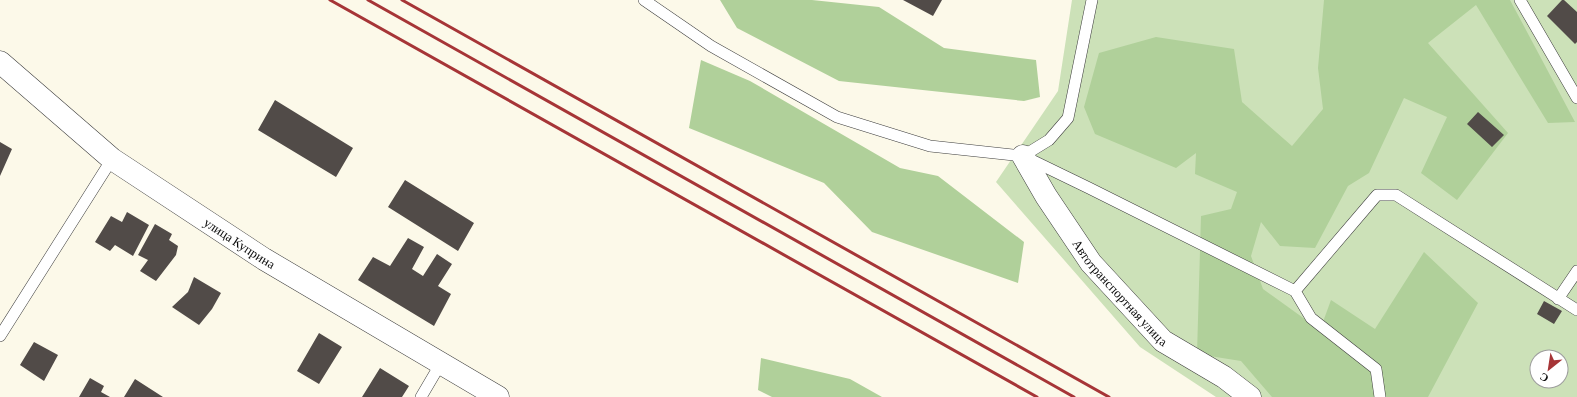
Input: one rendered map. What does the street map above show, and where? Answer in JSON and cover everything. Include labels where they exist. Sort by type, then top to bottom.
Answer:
[{"type":"street","name":"улица Куприна","points":[[0,62],[112,159],[264,259],[498,397]]},
{"type":"street","name":"Автотранспортная улица","points":[[1023,156],[1046,196],[1091,263],[1163,341],[1224,377],[1250,397]]},
{"type":"lane","points":[[644,0],[711,46],[837,117],[930,146],[1023,156],[1295,291],[1311,318],[1376,369],[1380,397]]},
{"type":"lane","points":[[1023,156],[1049,140],[1068,118],[1092,0]]},
{"type":"lane","points":[[1520,0],[1577,98]]},
{"type":"lane","points":[[0,336],[112,159]]},
{"type":"lane","points":[[1295,291],[1377,195],[1396,195],[1577,310]]},
{"type":"lane","points":[[1558,299],[1577,271]]},
{"type":"lane","points":[[421,397],[441,363]]},
{"type":"green space","points":[[720,0],[812,0],[879,7],[944,48],[1036,60],[1040,97],[1024,101],[839,81],[737,28]]},
{"type":"green space","points":[[1072,0],[1577,0],[1577,397],[1216,397],[1140,347],[996,182],[1058,91]]},
{"type":"green space","points":[[1324,0],[1510,0],[1575,122],[1548,123],[1476,5],[1428,43],[1508,133],[1457,200],[1421,173],[1447,117],[1404,98],[1369,173],[1348,186],[1315,248],[1280,246],[1261,222],[1251,256],[1263,289],[1320,330],[1331,300],[1375,329],[1424,252],[1478,303],[1428,397],[1272,397],[1241,361],[1197,354],[1201,216],[1231,209],[1237,192],[1195,174],[1196,153],[1176,168],[1095,134],[1084,107],[1099,53],[1156,37],[1234,49],[1242,102],[1292,146],[1323,109],[1318,68]]},
{"type":"green space","points":[[701,60],[750,81],[900,168],[938,176],[1024,242],[1018,283],[872,232],[824,183],[689,128]]},
{"type":"green space","points":[[761,358],[850,379],[882,397],[772,397],[758,390]]},
{"type":"building","points":[[903,0],[942,0],[933,16]]},
{"type":"building","points":[[1562,0],[1564,0],[1577,12],[1577,42],[1575,44],[1547,16]]},
{"type":"building","points":[[275,100],[353,148],[336,177],[258,130]]},
{"type":"building","points":[[1478,112],[1504,135],[1492,147],[1467,124]]},
{"type":"building","points":[[0,142],[12,149],[0,176]]},
{"type":"building","points":[[405,180],[474,223],[458,251],[388,207]]},
{"type":"building","points":[[127,212],[149,225],[133,256],[115,245],[110,251],[95,242],[111,216],[122,222]]},
{"type":"building","points":[[155,224],[172,234],[169,240],[178,246],[176,255],[156,281],[140,271],[148,260],[138,255]]},
{"type":"building","points":[[408,238],[424,247],[412,269],[423,276],[437,254],[452,264],[438,286],[451,294],[434,326],[358,280],[373,257],[390,266]]},
{"type":"building","points":[[194,277],[221,293],[212,309],[199,325],[172,307],[188,292]]},
{"type":"building","points":[[1544,301],[1562,311],[1554,324],[1537,314]]},
{"type":"building","points":[[319,333],[342,347],[319,384],[297,371]]},
{"type":"building","points":[[34,342],[58,355],[44,381],[20,365]]},
{"type":"building","points":[[380,368],[409,386],[402,397],[362,397]]},
{"type":"building","points":[[90,378],[104,386],[101,392],[110,397],[79,397]]},
{"type":"building","points":[[135,379],[163,397],[124,397]]},
{"type":"railway","points":[[330,0],[1037,397]]},
{"type":"railway","points":[[368,0],[1074,397]]},
{"type":"railway","points":[[402,0],[1109,397]]}]
